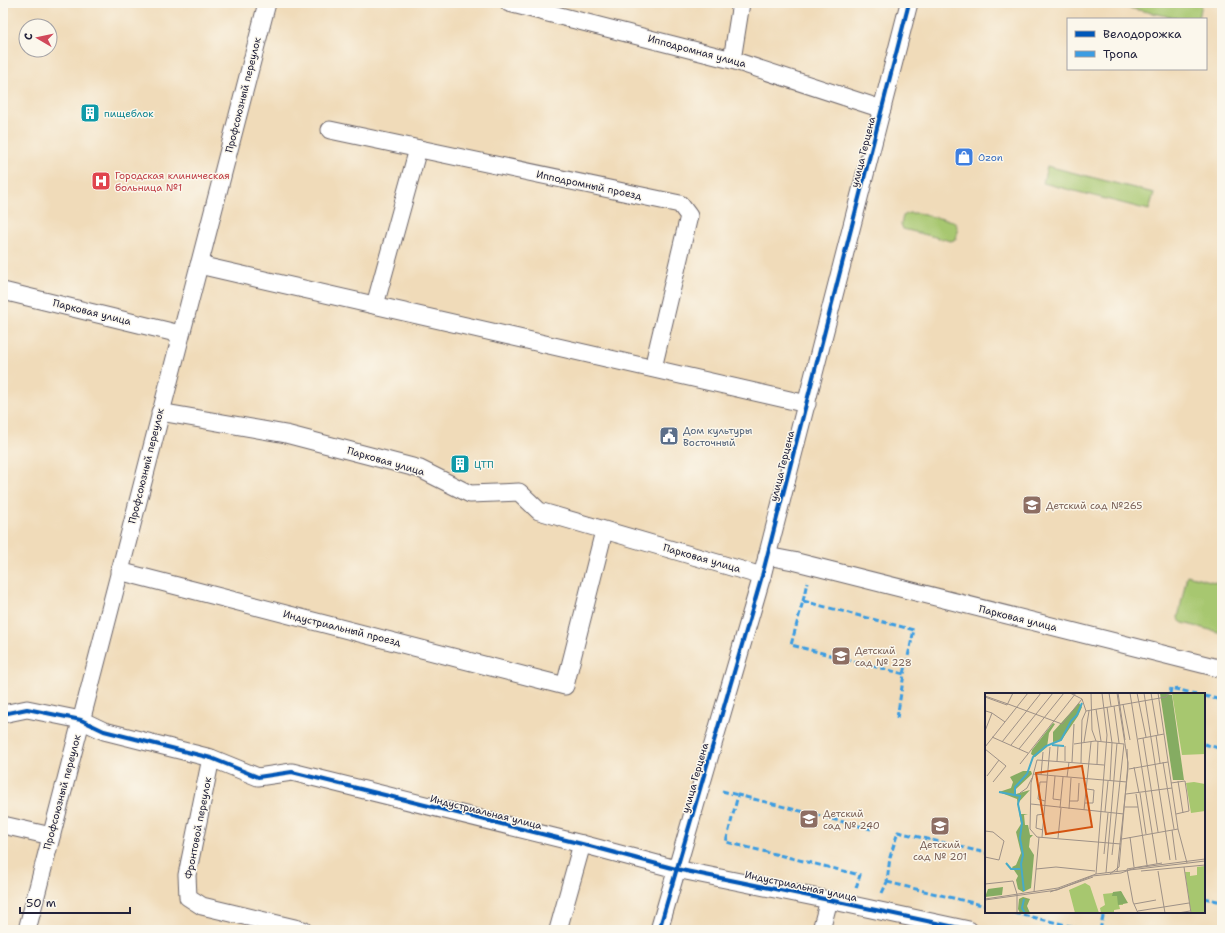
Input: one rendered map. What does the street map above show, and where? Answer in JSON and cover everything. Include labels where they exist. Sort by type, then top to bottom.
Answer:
[{"type":"street","name":"Профсоюзный переулок","points":[[27,930],[266,3]]},
{"type":"street","name":"Ипподромная улица","points":[[509,3],[732,60],[882,109]]},
{"type":"street","points":[[732,60],[741,3]]},
{"type":"street","name":"улица Герцена","points":[[659,930],[762,576],[909,3]]},
{"type":"street","name":"Ипподромный проезд","points":[[330,130],[680,204],[690,216],[653,368]]},
{"type":"street","points":[[375,305],[418,149]]},
{"type":"street","points":[[199,265],[807,404]]},
{"type":"street","name":"Парковая улица","points":[[3,291],[180,334]]},
{"type":"street","name":"Парковая улица","points":[[160,412],[286,434],[420,469],[470,494],[519,492],[539,511],[762,576]]},
{"type":"street","name":"Индустриальный проезд","points":[[119,571],[565,686],[604,530]]},
{"type":"street","name":"Парковая улица","points":[[767,556],[799,562],[1222,669]]},
{"type":"street","name":"Индустриальная улица","points":[[3,714],[27,709],[81,720],[104,731],[211,758],[258,777],[292,772],[582,844],[676,869],[969,930]]},
{"type":"street","name":"Фронтовой переулок","points":[[211,758],[187,875],[188,897],[202,906],[303,930]]},
{"type":"street","points":[[3,825],[51,836]]},
{"type":"street","points":[[558,930],[582,844]]},
{"type":"street","points":[[821,930],[829,900]]},
{"type":"green space","points":[[1116,3],[1202,3],[1199,18],[1175,18],[1115,5]]},
{"type":"green space","points":[[1047,166],[1154,193],[1149,210],[1043,183]]},
{"type":"green space","points":[[909,213],[953,221],[958,229],[956,239],[951,241],[903,229],[901,224],[903,216]]},
{"type":"green space","points":[[1187,575],[1222,584],[1222,633],[1183,623],[1178,618]]},
{"type":"marked path","points":[[803,601],[807,582]]},
{"type":"marked path","points":[[897,718],[904,674],[791,645],[803,601],[914,630],[904,674]]},
{"type":"marked path","points":[[1170,693],[1171,688],[1192,693]]},
{"type":"marked path","points":[[1205,696],[1222,700]]},
{"type":"marked path","points":[[1205,744],[1222,749]]},
{"type":"marked path","points":[[722,791],[738,795]]},
{"type":"marked path","points":[[856,888],[860,875],[726,842],[738,795],[871,829]]},
{"type":"marked path","points":[[882,893],[887,882],[890,857],[898,832],[985,853]]},
{"type":"marked path","points":[[887,882],[985,906]]},
{"type":"marked path","points":[[1205,898],[1222,902]]},
{"type":"marked path","points":[[1014,913],[1088,930]]},
{"type":"marked path","points":[[1100,930],[1104,913]]},
{"type":"cycle path","points":[[659,930],[762,576],[909,3]]},
{"type":"cycle path","points":[[3,714],[27,709],[81,720],[104,731],[211,758],[258,777],[292,772],[582,844],[676,869],[969,930]]},
{"type":"place","name":"пищеблок","points":[[90,113]]},
{"type":"place","name":"Ozon","points":[[964,157]]},
{"type":"place","name":"Городская клиническая больница №1","points":[[101,181]]},
{"type":"place","name":"Дом культуры Восточный","points":[[669,436]]},
{"type":"place","name":"ЦТП","points":[[460,464]]},
{"type":"place","name":"Детский сад №265","points":[[1032,505]]},
{"type":"place","name":"Детский сад № 228","points":[[841,656]]},
{"type":"place","name":"Детский сад № 240","points":[[809,819]]},
{"type":"place","name":"Детский сад № 201","points":[[940,826]]}]
